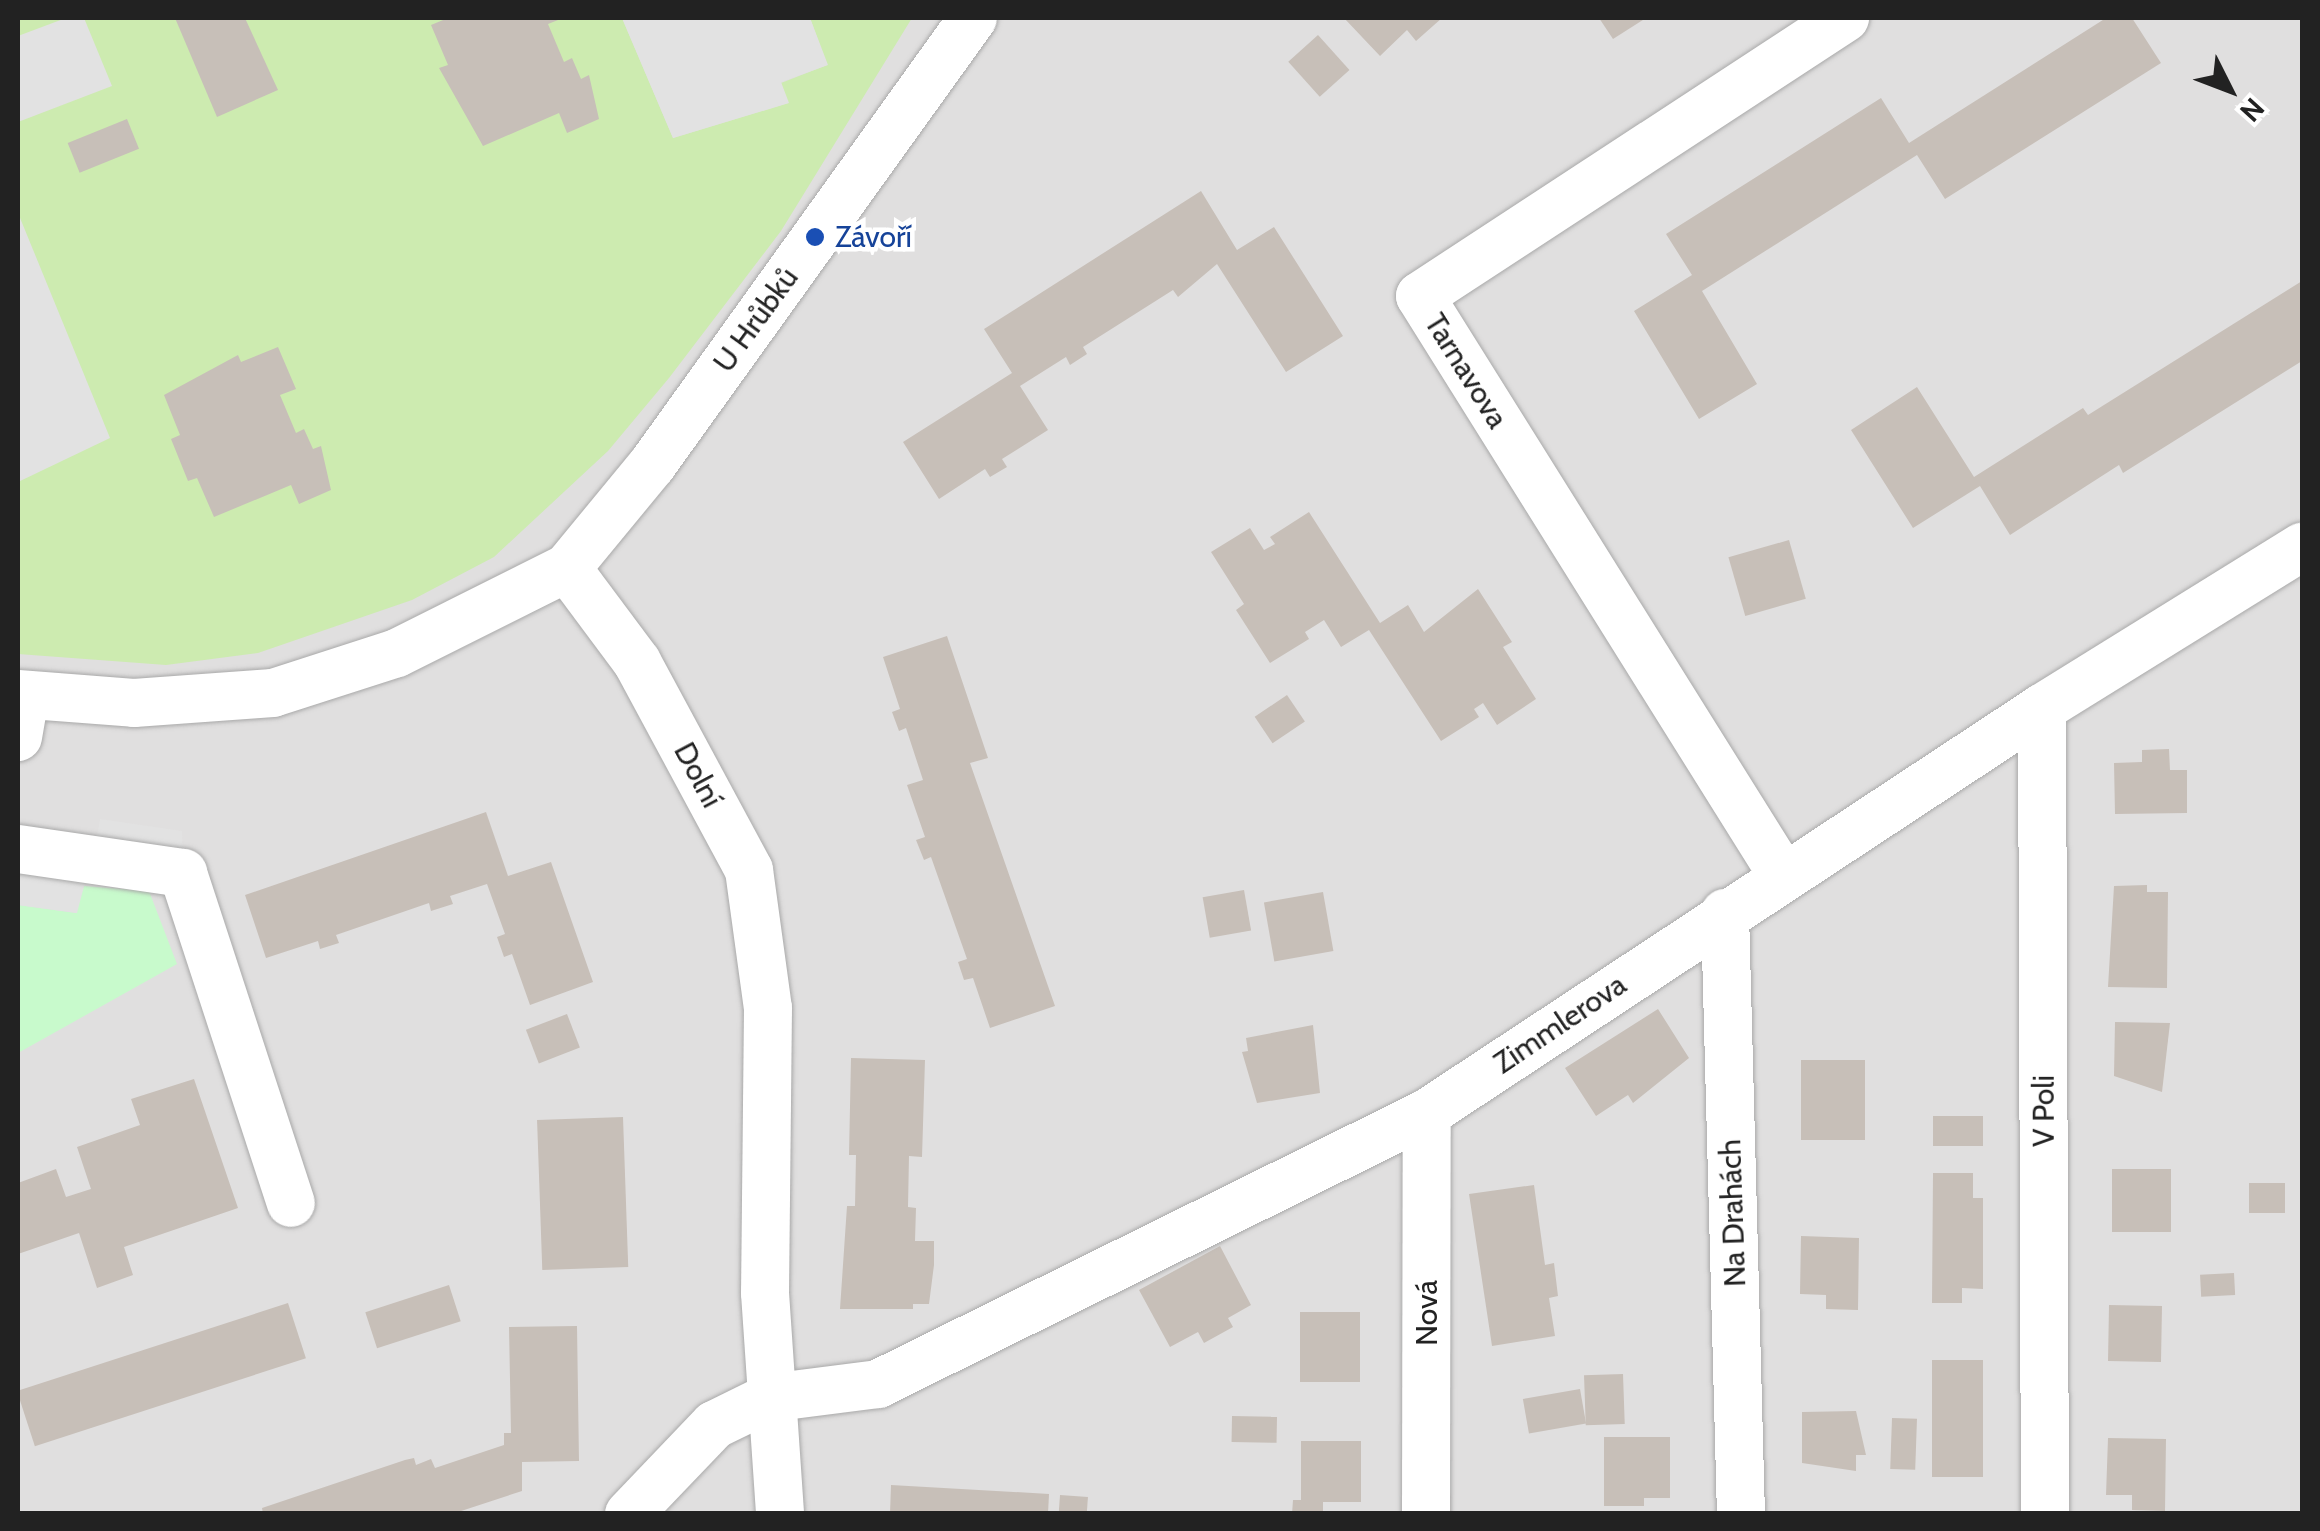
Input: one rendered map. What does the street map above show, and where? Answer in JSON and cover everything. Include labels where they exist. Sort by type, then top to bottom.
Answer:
[{"type":"street","name":"U Hrůbků","points":[[567,568],[652,465],[973,18]]},
{"type":"street","name":"Tarnavova","points":[[1783,876],[1420,296],[1845,18]]},
{"type":"street","name":"Zimmlerova","points":[[770,1398],[878,1384],[1427,1112],[2042,708],[2302,548]]},
{"type":"street","points":[[20,709],[273,694],[397,653],[567,568]]},
{"type":"street","name":"Dolní","points":[[567,568],[637,662],[749,870],[768,1008],[770,1398],[780,1514]]},
{"type":"street","name":"V Poli","points":[[2042,708],[2045,1514]]},
{"type":"street","points":[[18,849],[183,872],[291,1202]]},
{"type":"street","name":"Na Drahách","points":[[1725,914],[1741,1514]]},
{"type":"street","name":"Nová","points":[[1426,1514],[1427,1112]]},
{"type":"street","points":[[629,1514],[714,1425],[770,1398]]},
{"type":"shaded area","points":[[18,18],[2302,18],[2302,1513],[18,1513]]},
{"type":"shaded area","points":[[66,18],[84,18],[112,86],[18,122],[18,36]]},
{"type":"shaded area","points":[[622,18],[810,18],[828,65],[781,82],[789,103],[673,138]]},
{"type":"shaded area","points":[[18,213],[110,438],[18,482]]},
{"type":"shaded area","points":[[100,819],[182,831],[183,873],[101,862],[84,886],[77,913],[18,905],[18,838],[95,849]]},
{"type":"green space","points":[[18,18],[622,18],[673,138],[788,103],[781,83],[827,65],[810,18],[912,18],[781,231],[669,378],[608,451],[494,557],[412,600],[258,653],[166,665],[18,654]]},
{"type":"green space","points":[[84,886],[149,891],[177,964],[18,1053],[18,905],[76,913]]},
{"type":"building","points":[[175,18],[245,18],[278,90],[217,117]]},
{"type":"building","points":[[448,18],[563,18],[548,24],[564,62],[572,58],[581,79],[589,75],[599,119],[567,133],[559,113],[483,146],[439,68],[448,65],[431,25]]},
{"type":"building","points":[[1344,18],[1442,18],[1416,41],[1407,30],[1380,56]]},
{"type":"building","points":[[1599,18],[1646,18],[1613,39]]},
{"type":"building","points":[[2106,18],[2132,18],[2161,63],[1945,199],[1917,155],[1702,291],[1757,384],[1699,419],[1634,311],[1692,275],[1666,234],[1881,98],[1909,143]]},
{"type":"building","points":[[1318,35],[1349,70],[1320,97],[1288,62]]},
{"type":"building","points":[[127,119],[139,149],[80,173],[68,143]]},
{"type":"building","points":[[1201,191],[1237,250],[1274,227],[1343,336],[1286,372],[1217,264],[1178,297],[1173,290],[1083,347],[1087,354],[1070,365],[1066,357],[1020,386],[1048,430],[1002,459],[1007,467],[990,477],[985,469],[939,499],[903,442],[1012,373],[984,329]]},
{"type":"building","points":[[2302,281],[2302,361],[2123,473],[2119,465],[2010,535],[1980,486],[1913,528],[1851,430],[1917,387],[1974,477],[2083,408],[2088,415]]},
{"type":"building","points":[[278,347],[296,389],[280,395],[296,433],[304,429],[313,449],[321,446],[331,490],[299,504],[291,485],[214,517],[197,478],[188,481],[171,439],[180,435],[164,395],[238,355],[241,362]]},
{"type":"building","points":[[1309,512],[1380,623],[1408,605],[1424,632],[1478,589],[1512,642],[1503,647],[1536,699],[1497,725],[1483,703],[1474,709],[1479,717],[1441,741],[1369,630],[1341,647],[1324,620],[1305,632],[1309,639],[1270,663],[1236,610],[1244,604],[1211,552],[1250,528],[1264,550],[1275,544],[1270,537]]},
{"type":"building","points":[[1789,540],[1806,599],[1745,616],[1728,557]]},
{"type":"building","points":[[947,636],[988,758],[970,763],[1055,1006],[990,1028],[973,978],[964,980],[958,962],[967,959],[931,857],[924,860],[916,840],[925,837],[907,785],[923,780],[906,728],[899,731],[892,712],[900,709],[883,657]]},
{"type":"building","points":[[1287,695],[1305,722],[1273,743],[1255,717]]},
{"type":"building","points":[[2169,749],[2170,770],[2187,770],[2187,813],[2115,814],[2114,763],[2142,762],[2142,750]]},
{"type":"building","points":[[486,812],[508,876],[551,862],[593,982],[530,1005],[512,954],[504,957],[497,937],[505,934],[487,884],[450,896],[453,904],[431,911],[429,903],[336,935],[339,943],[320,949],[318,941],[266,958],[245,895]]},
{"type":"building","points":[[2147,885],[2147,892],[2168,892],[2167,988],[2108,987],[2114,886]]},
{"type":"building","points":[[1244,890],[1251,930],[1210,938],[1203,897]]},
{"type":"building","points":[[1323,892],[1333,951],[1274,962],[1264,902]]},
{"type":"building","points":[[1658,1009],[1689,1058],[1633,1103],[1628,1095],[1596,1116],[1565,1068]]},
{"type":"building","points":[[567,1014],[580,1048],[539,1063],[526,1030]]},
{"type":"building","points":[[2115,1022],[2170,1023],[2162,1092],[2114,1076]]},
{"type":"building","points":[[1313,1025],[1320,1093],[1257,1103],[1242,1052],[1248,1051],[1246,1038]]},
{"type":"building","points":[[851,1058],[925,1060],[922,1157],[909,1156],[908,1207],[916,1208],[915,1241],[934,1241],[934,1265],[929,1304],[913,1304],[913,1309],[840,1309],[847,1206],[855,1206],[856,1155],[849,1155]]},
{"type":"building","points":[[1801,1060],[1865,1060],[1865,1140],[1801,1140]]},
{"type":"building","points":[[194,1079],[238,1208],[124,1247],[133,1275],[97,1288],[79,1233],[18,1254],[18,1183],[56,1169],[66,1197],[91,1189],[77,1147],[140,1125],[131,1099]]},
{"type":"building","points":[[1933,1116],[1983,1116],[1983,1146],[1933,1146]]},
{"type":"building","points":[[623,1117],[628,1267],[542,1270],[537,1120]]},
{"type":"building","points":[[2112,1169],[2171,1169],[2171,1232],[2112,1232]]},
{"type":"building","points":[[1933,1173],[1973,1173],[1973,1198],[1983,1198],[1983,1289],[1962,1288],[1962,1303],[1932,1303]]},
{"type":"building","points":[[2249,1183],[2285,1183],[2285,1213],[2249,1213]]},
{"type":"building","points":[[1534,1185],[1545,1265],[1554,1263],[1558,1296],[1549,1298],[1555,1336],[1492,1346],[1469,1194]]},
{"type":"building","points":[[1801,1236],[1859,1238],[1858,1310],[1826,1309],[1826,1295],[1800,1294]]},
{"type":"building","points":[[1220,1246],[1251,1305],[1228,1318],[1233,1327],[1204,1343],[1198,1332],[1170,1347],[1139,1290]]},
{"type":"building","points":[[2234,1273],[2235,1295],[2201,1297],[2200,1275]]},
{"type":"building","points":[[449,1285],[461,1321],[377,1348],[365,1312]]},
{"type":"building","points":[[288,1303],[306,1358],[35,1446],[18,1391]]},
{"type":"building","points":[[2109,1305],[2162,1306],[2161,1362],[2108,1361]]},
{"type":"building","points":[[1300,1312],[1360,1312],[1360,1382],[1300,1382]]},
{"type":"building","points":[[577,1326],[579,1461],[522,1462],[522,1491],[452,1514],[263,1514],[262,1508],[405,1460],[414,1458],[416,1465],[431,1459],[435,1468],[504,1445],[504,1433],[511,1433],[509,1327]]},
{"type":"building","points":[[1932,1360],[1983,1360],[1983,1477],[1932,1477]]},
{"type":"building","points":[[1623,1374],[1625,1424],[1586,1425],[1584,1375]]},
{"type":"building","points":[[1580,1389],[1586,1423],[1529,1434],[1523,1399]]},
{"type":"building","points":[[1856,1411],[1866,1455],[1856,1455],[1856,1471],[1802,1463],[1802,1412]]},
{"type":"building","points":[[1232,1416],[1277,1417],[1277,1443],[1232,1442]]},
{"type":"building","points":[[1892,1418],[1917,1419],[1915,1470],[1890,1469]]},
{"type":"building","points":[[1604,1437],[1670,1437],[1670,1498],[1644,1498],[1644,1506],[1604,1506]]},
{"type":"building","points":[[2108,1438],[2166,1439],[2165,1511],[2132,1510],[2132,1495],[2106,1495]]},
{"type":"building","points":[[1301,1441],[1361,1441],[1361,1502],[1323,1502],[1323,1514],[1292,1514],[1293,1500],[1301,1500]]},
{"type":"building","points":[[891,1485],[1049,1494],[1048,1514],[890,1514]]},
{"type":"building","points":[[1060,1495],[1088,1497],[1087,1514],[1059,1514]]},
{"type":"place","name":"Závoří","points":[[815,237]]}]
